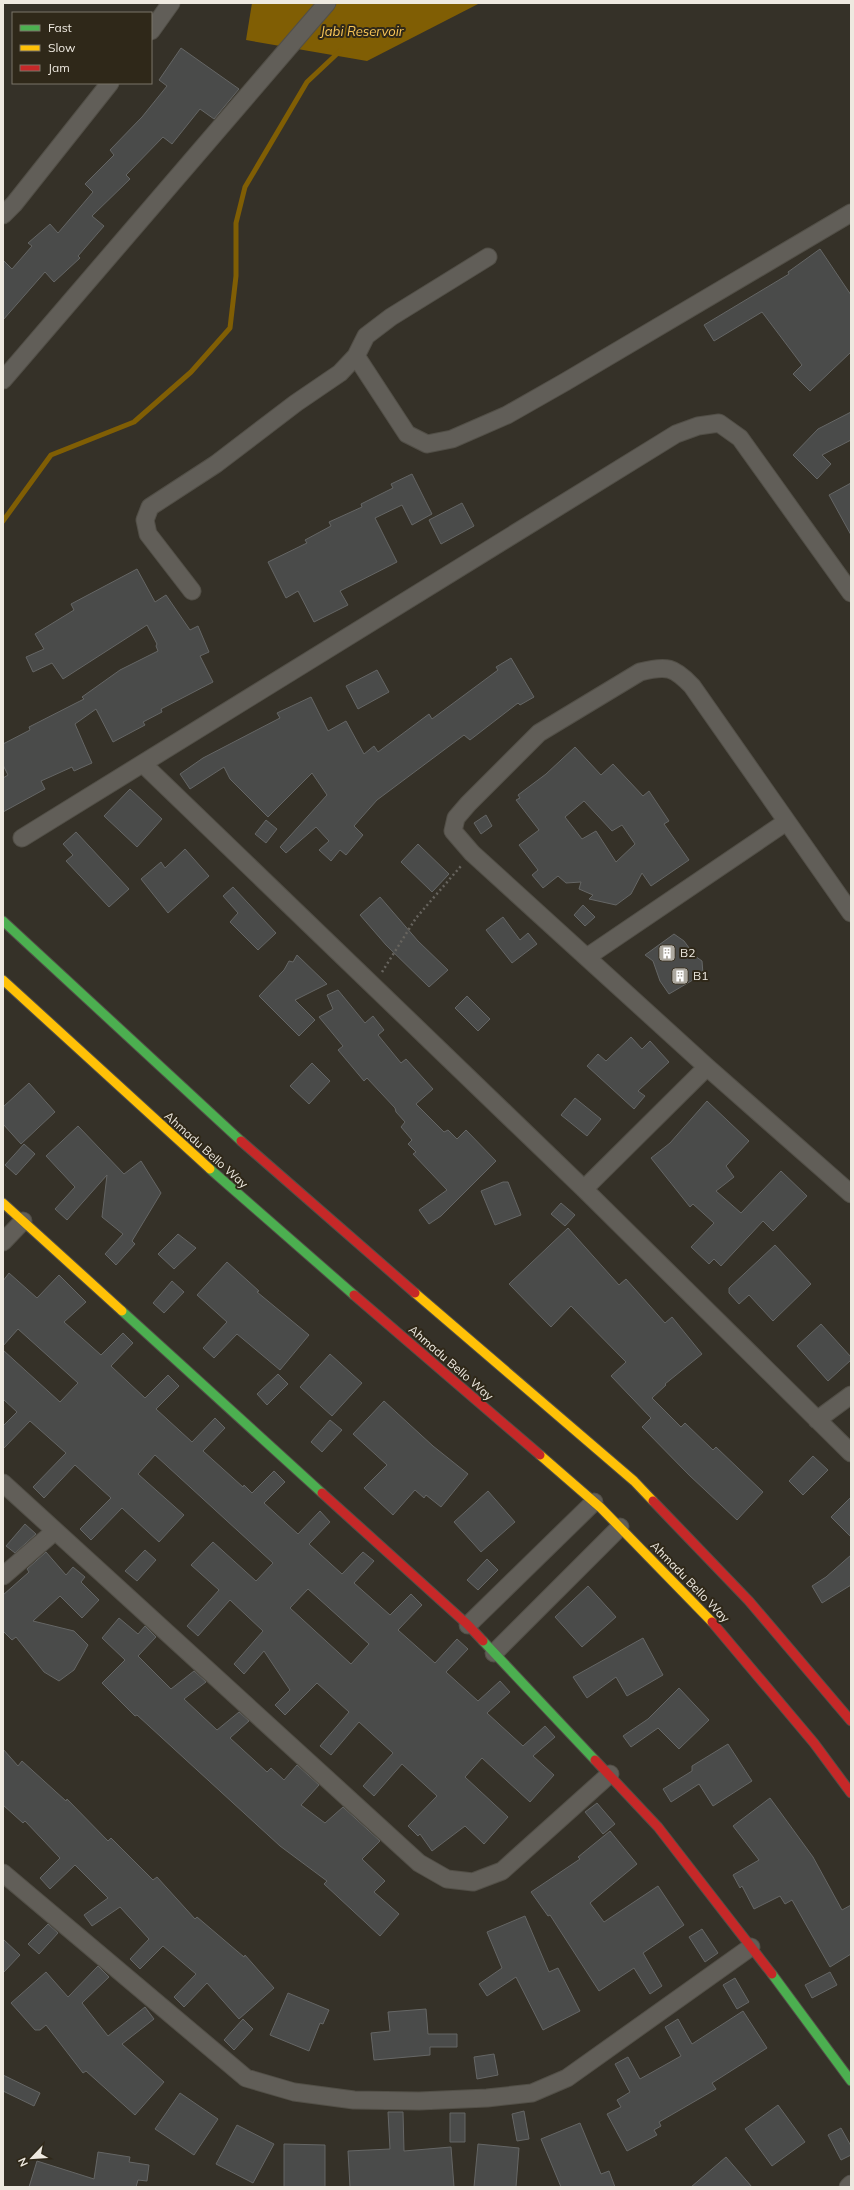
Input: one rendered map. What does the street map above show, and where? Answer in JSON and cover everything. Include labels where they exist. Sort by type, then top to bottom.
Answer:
[{"type":"main road","points":[[3,921],[268,1166],[634,1481],[749,1601],[851,1721]]},
{"type":"main road","name":"Ahmadu Bello Way","points":[[3,980],[237,1194],[594,1502],[720,1630],[814,1743],[851,1793]]},
{"type":"main road","points":[[3,1203],[468,1625],[610,1774],[658,1828],[751,1947],[851,2081]]},
{"type":"street","points":[[152,30],[171,3]]},
{"type":"street","points":[[3,380],[327,3]]},
{"type":"street","points":[[3,215],[14,204],[109,84]]},
{"type":"street","points":[[356,356],[407,434],[427,444],[452,439],[507,415],[559,386],[851,213]]},
{"type":"street","points":[[192,591],[148,534],[145,520],[150,507],[216,464],[296,403],[340,373],[356,356],[366,336],[392,317],[488,257]]},
{"type":"street","points":[[22,838],[676,434],[698,426],[719,423],[740,438],[851,593]]},
{"type":"street","points":[[851,913],[692,686],[679,672],[658,667],[640,672],[539,734],[468,804],[456,818],[453,831],[472,853],[707,1067],[851,1194]]},
{"type":"street","points":[[143,764],[584,1189],[851,1453]]},
{"type":"street","points":[[587,957],[786,822]]},
{"type":"street","points":[[584,1189],[707,1067]]},
{"type":"street","points":[[3,1242],[23,1221]]},
{"type":"street","points":[[816,1420],[851,1395]]},
{"type":"street","points":[[3,1483],[419,1863],[447,1879],[473,1882],[502,1871],[610,1774]]},
{"type":"street","points":[[468,1625],[594,1502]]},
{"type":"street","points":[[494,1652],[620,1527]]},
{"type":"street","points":[[3,1576],[55,1531]]},
{"type":"street","points":[[3,1873],[246,2078],[294,2092],[354,2100],[419,2101],[487,2098],[532,2093],[567,2078],[751,1947]]},
{"type":"street","points":[[848,2187],[851,2184]]},
{"type":"path","points":[[373,986],[416,918],[472,853]]},
{"type":"water","name":"Jabi Reservoir","points":[[252,3],[480,3],[367,61],[246,40]]},
{"type":"building","points":[[181,48],[239,89],[214,119],[200,109],[172,144],[163,137],[126,175],[130,179],[92,216],[104,226],[78,256],[80,258],[54,282],[45,272],[3,320],[3,260],[12,269],[32,246],[28,243],[50,224],[58,233],[93,192],[85,184],[114,155],[110,150],[142,117],[167,86],[159,80]]},
{"type":"building","points":[[820,249],[851,295],[851,352],[810,391],[793,374],[802,365],[762,312],[714,341],[704,325],[789,274],[788,272]]},
{"type":"building","points":[[851,412],[851,440],[822,455],[831,464],[817,479],[793,455],[818,429]]},
{"type":"building","points":[[412,474],[432,514],[412,525],[402,505],[375,518],[397,562],[340,591],[348,605],[314,622],[298,591],[286,598],[268,562],[307,543],[305,540],[331,526],[329,522],[362,507],[361,504],[393,488],[391,484]]},
{"type":"building","points":[[851,483],[851,535],[829,495]]},
{"type":"building","points":[[462,503],[474,526],[441,544],[429,520]]},
{"type":"building","points":[[137,569],[155,602],[166,595],[190,630],[198,626],[209,652],[200,656],[213,682],[161,709],[162,712],[143,722],[145,725],[113,742],[96,709],[75,724],[92,763],[74,771],[72,767],[41,781],[45,789],[3,812],[3,778],[8,775],[3,765],[3,744],[30,730],[29,727],[84,699],[82,697],[120,670],[158,651],[156,646],[157,644],[147,625],[63,679],[52,663],[33,672],[26,657],[44,649],[35,634],[74,610],[71,604]]},
{"type":"building","points":[[511,658],[534,697],[520,705],[518,703],[470,740],[464,735],[377,800],[354,826],[363,835],[346,855],[340,850],[331,861],[319,850],[329,841],[316,827],[286,853],[280,847],[327,795],[312,773],[268,817],[230,779],[224,767],[190,789],[180,774],[203,758],[280,718],[277,713],[311,697],[328,731],[346,721],[364,754],[374,746],[378,752],[429,714],[432,719],[498,670],[496,667]]},
{"type":"building","points":[[377,670],[389,692],[358,709],[346,686]]},
{"type":"building","points":[[575,747],[601,775],[613,764],[643,796],[649,791],[669,821],[664,824],[689,860],[651,886],[642,873],[631,894],[616,905],[589,899],[593,895],[579,889],[581,882],[566,883],[558,876],[543,888],[532,875],[538,870],[519,845],[539,830],[516,800],[520,798],[518,795],[546,774]],"holes":[[[584,801],[612,831],[622,825],[635,844],[616,862],[596,831],[582,839],[565,817]]]},
{"type":"building","points":[[130,789],[162,819],[137,847],[104,816]]},
{"type":"building","points":[[486,815],[492,826],[481,834],[474,823]]},
{"type":"building","points":[[266,820],[277,829],[266,843],[255,834]]},
{"type":"building","points":[[76,832],[129,889],[109,907],[66,861],[73,855],[63,844]]},
{"type":"building","points":[[418,844],[449,874],[432,892],[401,862]]},
{"type":"building","points":[[185,849],[209,876],[168,913],[141,879],[161,862],[165,868]]},
{"type":"building","points":[[233,887],[276,933],[258,950],[230,922],[238,913],[223,896]]},
{"type":"building","points":[[380,897],[418,941],[448,970],[429,987],[386,945],[360,915]]},
{"type":"building","points":[[583,905],[595,917],[585,926],[574,915]]},
{"type":"building","points":[[503,917],[520,940],[528,933],[537,944],[512,963],[486,930]]},
{"type":"building","points":[[674,934],[684,941],[695,956],[702,961],[703,974],[669,994],[660,981],[653,961],[645,955]]},
{"type":"building","points":[[297,955],[327,984],[295,1000],[315,1020],[299,1036],[259,996],[284,970],[289,961],[293,962]]},
{"type":"building","points":[[338,990],[365,1023],[373,1016],[384,1030],[378,1035],[401,1063],[406,1059],[433,1089],[416,1104],[444,1132],[448,1130],[457,1139],[466,1130],[496,1161],[441,1216],[429,1224],[419,1210],[447,1190],[413,1154],[416,1152],[408,1144],[412,1140],[401,1127],[405,1122],[396,1112],[395,1108],[367,1078],[364,1081],[338,1050],[343,1046],[319,1017],[333,1009],[327,995]]},
{"type":"building","points":[[467,996],[490,1019],[478,1031],[455,1008]]},
{"type":"building","points":[[631,1037],[642,1049],[650,1041],[669,1062],[638,1091],[645,1096],[634,1109],[587,1066],[598,1054],[606,1061]]},
{"type":"building","points":[[312,1063],[330,1081],[309,1104],[290,1086]]},
{"type":"building","points":[[29,1083],[55,1112],[21,1144],[3,1124],[3,1107]]},
{"type":"building","points":[[575,1098],[601,1119],[587,1136],[561,1115]]},
{"type":"building","points":[[707,1101],[749,1141],[726,1166],[734,1177],[716,1191],[741,1213],[781,1171],[807,1196],[773,1231],[763,1221],[721,1266],[714,1259],[709,1264],[691,1247],[714,1223],[693,1204],[690,1207],[651,1158],[670,1143]]},
{"type":"building","points":[[78,1126],[124,1174],[141,1161],[161,1193],[132,1241],[135,1244],[116,1265],[105,1254],[123,1234],[102,1217],[107,1175],[67,1220],[55,1209],[75,1187],[46,1156]]},
{"type":"building","points":[[24,1144],[35,1154],[16,1175],[5,1165]]},
{"type":"building","points":[[503,1182],[508,1182],[521,1215],[495,1225],[481,1191]]},
{"type":"building","points":[[561,1203],[575,1215],[565,1226],[551,1214]]},
{"type":"building","points":[[568,1228],[619,1285],[626,1279],[665,1323],[672,1317],[702,1354],[665,1384],[666,1385],[652,1398],[681,1427],[685,1423],[713,1450],[716,1447],[763,1492],[737,1520],[689,1475],[642,1427],[651,1418],[611,1376],[626,1362],[571,1306],[551,1327],[509,1284]]},
{"type":"building","points":[[178,1234],[196,1248],[174,1269],[158,1254]]},
{"type":"building","points":[[775,1245],[811,1284],[773,1321],[749,1295],[739,1304],[729,1293],[729,1288]]},
{"type":"building","points":[[227,1262],[259,1291],[257,1292],[309,1335],[280,1370],[237,1334],[214,1358],[203,1348],[227,1322],[197,1295]]},
{"type":"building","points":[[9,1273],[37,1298],[59,1275],[86,1302],[64,1322],[101,1355],[123,1333],[133,1343],[111,1366],[145,1398],[168,1375],[179,1386],[156,1409],[192,1442],[215,1418],[225,1428],[203,1451],[243,1487],[244,1485],[252,1493],[274,1471],[285,1482],[264,1503],[298,1534],[320,1511],[330,1522],[309,1544],[342,1574],[363,1552],[374,1561],[354,1583],[390,1615],[411,1594],[422,1605],[398,1630],[435,1663],[457,1639],[468,1649],[446,1672],[478,1701],[500,1681],[510,1692],[487,1713],[523,1746],[545,1726],[555,1737],[533,1756],[554,1775],[530,1802],[482,1758],[465,1777],[508,1817],[484,1844],[465,1826],[432,1851],[420,1834],[418,1836],[408,1826],[437,1796],[402,1764],[374,1796],[363,1786],[393,1753],[359,1722],[331,1755],[320,1746],[349,1712],[317,1683],[285,1715],[275,1705],[290,1690],[264,1651],[244,1674],[234,1664],[263,1631],[230,1600],[198,1636],[187,1626],[219,1590],[191,1565],[213,1542],[256,1581],[273,1563],[155,1455],[138,1474],[184,1515],[159,1542],[122,1508],[91,1540],[80,1529],[111,1498],[75,1465],[44,1498],[33,1487],[66,1453],[30,1421],[3,1449],[3,1426],[17,1412],[3,1399],[3,1350],[60,1402],[78,1383],[18,1329],[3,1346],[3,1281]],"holes":[[[308,1589],[369,1644],[351,1664],[290,1608]]]},
{"type":"building","points":[[172,1281],[184,1292],[164,1313],[153,1303]]},
{"type":"building","points":[[821,1324],[851,1357],[851,1360],[828,1381],[797,1346]]},
{"type":"building","points":[[330,1354],[362,1383],[332,1416],[300,1387]]},
{"type":"building","points":[[278,1374],[288,1384],[267,1405],[257,1394]]},
{"type":"building","points":[[384,1401],[433,1446],[468,1474],[441,1507],[426,1495],[424,1498],[415,1490],[393,1515],[364,1488],[387,1465],[353,1434]]},
{"type":"building","points":[[330,1420],[342,1430],[322,1452],[311,1442]]},
{"type":"building","points":[[813,1456],[828,1470],[803,1495],[789,1481]]},
{"type":"building","points":[[488,1491],[515,1522],[481,1552],[454,1522]]},
{"type":"building","points":[[851,1497],[851,1537],[831,1517]]},
{"type":"building","points":[[25,1524],[36,1534],[15,1553],[6,1546]]},
{"type":"building","points":[[145,1550],[156,1560],[137,1581],[125,1571]]},
{"type":"building","points":[[46,1552],[66,1575],[73,1567],[85,1577],[81,1582],[99,1600],[82,1618],[60,1596],[33,1621],[74,1631],[88,1645],[74,1670],[59,1681],[44,1672],[16,1637],[12,1640],[3,1631],[3,1595],[29,1572],[27,1569]]},
{"type":"building","points":[[851,1555],[851,1585],[822,1603],[812,1586],[826,1577]]},
{"type":"building","points":[[487,1559],[498,1570],[478,1590],[467,1580]]},
{"type":"building","points":[[588,1586],[616,1617],[582,1647],[555,1617]]},
{"type":"building","points":[[119,1618],[138,1634],[145,1626],[156,1637],[138,1656],[171,1689],[194,1671],[206,1682],[184,1699],[217,1730],[239,1712],[249,1721],[230,1738],[267,1772],[271,1768],[284,1780],[297,1765],[319,1785],[301,1805],[325,1823],[343,1807],[380,1841],[362,1859],[385,1881],[374,1892],[399,1914],[380,1936],[324,1884],[327,1881],[280,1846],[137,1715],[135,1716],[102,1683],[125,1660],[102,1638]]},
{"type":"building","points":[[643,1638],[663,1675],[627,1696],[616,1677],[587,1698],[573,1677]]},
{"type":"building","points":[[679,1688],[709,1720],[679,1749],[658,1728],[631,1747],[623,1736],[648,1719]]},
{"type":"building","points":[[728,1744],[752,1781],[713,1806],[699,1784],[671,1802],[663,1789],[692,1771],[692,1766]]},
{"type":"building","points":[[3,1749],[18,1766],[22,1761],[66,1801],[67,1799],[108,1841],[111,1838],[153,1880],[157,1877],[195,1919],[197,1917],[244,1957],[245,1955],[274,1988],[239,2019],[207,1983],[184,2007],[174,1997],[196,1974],[163,1946],[140,1969],[130,1959],[149,1939],[120,1907],[92,1926],[84,1915],[108,1898],[75,1865],[50,1889],[40,1878],[60,1858],[25,1821],[23,1823],[3,1805]]},
{"type":"building","points":[[770,1798],[813,1857],[842,1910],[851,1905],[851,1954],[830,1967],[792,1900],[785,1904],[780,1896],[754,1909],[742,1886],[740,1888],[733,1875],[759,1860],[733,1826]]},
{"type":"building","points":[[597,1803],[615,1824],[603,1834],[585,1812]]},
{"type":"building","points":[[610,1831],[637,1864],[590,1903],[604,1922],[658,1886],[684,1925],[643,1953],[662,1986],[650,1994],[634,1968],[599,1991],[550,1915],[548,1916],[531,1892],[580,1859],[578,1857]]},
{"type":"building","points":[[525,1916],[549,1972],[558,1968],[580,2011],[543,2030],[516,1977],[487,1996],[479,1984],[502,1968],[487,1932]]},
{"type":"building","points":[[48,1924],[58,1933],[39,1954],[28,1944]]},
{"type":"building","points":[[702,1929],[718,1953],[705,1962],[689,1937]]},
{"type":"building","points":[[3,1939],[20,1955],[3,1973]]},
{"type":"building","points":[[98,1966],[109,1977],[82,2003],[108,2036],[145,2007],[154,2019],[122,2044],[164,2082],[135,2115],[86,2071],[83,2073],[46,2025],[40,2030],[35,2030],[11,2003],[46,1972],[68,1997]]},
{"type":"building","points":[[830,1972],[837,1985],[812,1998],[805,1985]]},
{"type":"building","points":[[735,1978],[749,2002],[737,2009],[723,1985]]},
{"type":"building","points":[[288,1993],[329,2010],[323,2024],[320,2023],[309,2051],[270,2035]]},
{"type":"building","points":[[426,2009],[428,2034],[457,2034],[457,2047],[430,2047],[430,2055],[374,2060],[371,2033],[390,2031],[388,2012]]},
{"type":"building","points":[[743,2011],[767,2048],[712,2083],[716,2089],[659,2122],[661,2126],[654,2130],[657,2135],[627,2151],[607,2114],[621,2107],[617,2100],[630,2092],[615,2064],[628,2057],[640,2079],[681,2056],[665,2027],[678,2019],[692,2044]]},
{"type":"building","points":[[243,2019],[253,2029],[234,2050],[224,2040]]},
{"type":"building","points":[[494,2054],[498,2075],[477,2079],[474,2057]]},
{"type":"building","points":[[3,2075],[40,2093],[34,2106],[3,2091]]},
{"type":"building","points":[[180,2093],[218,2119],[194,2155],[155,2129]]},
{"type":"building","points":[[778,2105],[805,2142],[772,2166],[745,2129]]},
{"type":"building","points":[[524,2111],[529,2139],[517,2141],[512,2114]]},
{"type":"building","points":[[388,2112],[403,2112],[404,2151],[451,2147],[454,2187],[350,2187],[348,2151],[390,2149]]},
{"type":"building","points":[[450,2113],[465,2113],[465,2142],[450,2142]]},
{"type":"building","points":[[580,2123],[601,2174],[609,2171],[615,2187],[561,2187],[541,2139]]},
{"type":"building","points":[[237,2125],[274,2144],[253,2183],[216,2164]]},
{"type":"building","points":[[841,2128],[851,2146],[851,2155],[841,2160],[828,2135]]},
{"type":"building","points":[[284,2144],[325,2145],[325,2187],[284,2187]]},
{"type":"building","points":[[478,2144],[519,2148],[516,2187],[474,2187]]},
{"type":"building","points":[[98,2152],[130,2157],[129,2162],[149,2165],[147,2181],[138,2180],[136,2187],[29,2187],[37,2161],[94,2179]]},
{"type":"building","points":[[726,2157],[752,2187],[691,2187]]},
{"type":"waterway","points":[[3,521],[51,455],[134,422],[191,372],[230,328],[236,276],[236,223],[245,187],[307,82],[340,51]]},
{"type":"traffic: fast","points":[[3,921],[241,1141]]},
{"type":"traffic: fast","points":[[210,1169],[354,1295]]},
{"type":"traffic: fast","points":[[122,1311],[322,1493]]},
{"type":"traffic: fast","points":[[483,1641],[595,1760]]},
{"type":"traffic: fast","points":[[772,1974],[851,2081]]},
{"type":"traffic: slow","points":[[3,980],[210,1169]]},
{"type":"traffic: slow","points":[[3,1203],[122,1311]]},
{"type":"traffic: slow","points":[[415,1293],[634,1481],[653,1501]]},
{"type":"traffic: slow","points":[[540,1455],[601,1508],[712,1622]]},
{"type":"traffic: jam","points":[[241,1141],[415,1293]]},
{"type":"traffic: jam","points":[[354,1295],[540,1455]]},
{"type":"traffic: jam","points":[[322,1493],[468,1625],[483,1641]]},
{"type":"traffic: jam","points":[[653,1501],[749,1601],[851,1721]]},
{"type":"traffic: jam","points":[[712,1622],[814,1743],[851,1793]]},
{"type":"traffic: jam","points":[[595,1760],[658,1827],[772,1974]]},
{"type":"place","name":"B2","points":[[667,953]]},
{"type":"place","name":"B1","points":[[680,976]]}]
